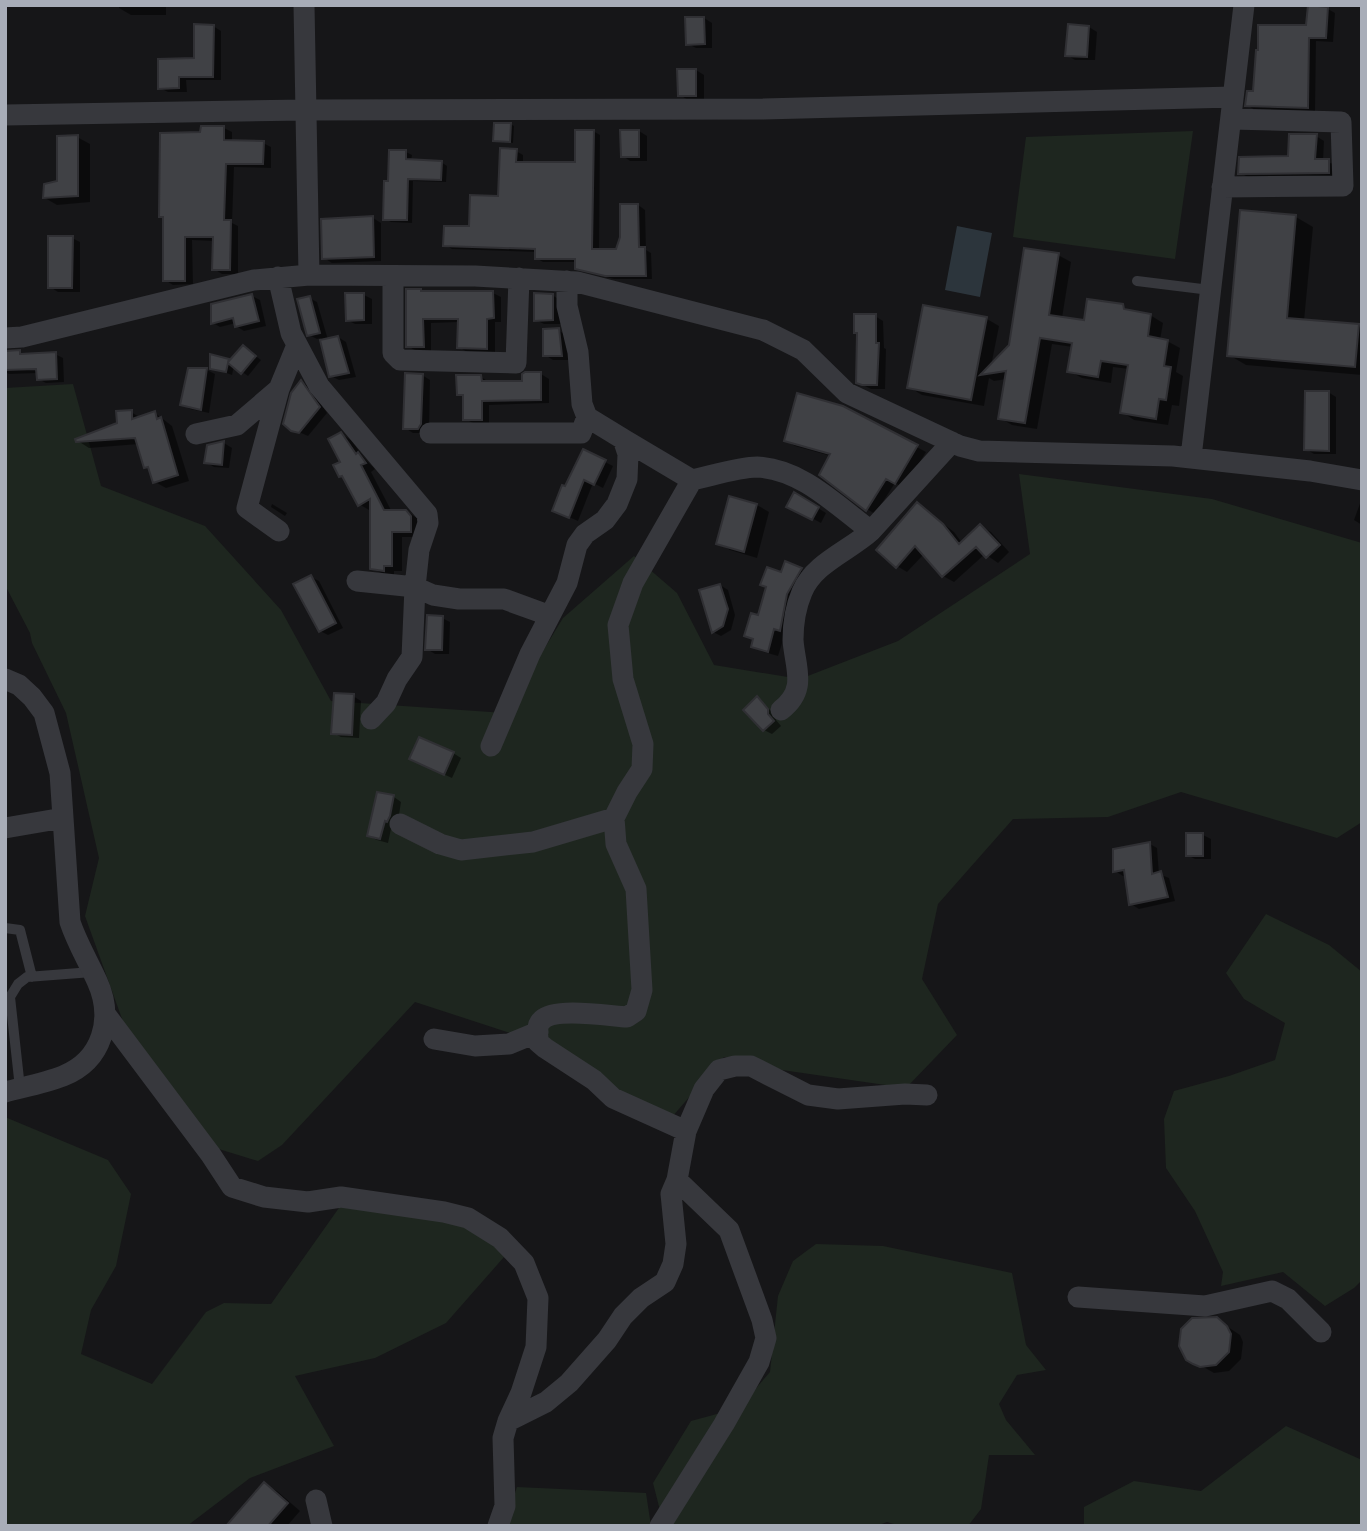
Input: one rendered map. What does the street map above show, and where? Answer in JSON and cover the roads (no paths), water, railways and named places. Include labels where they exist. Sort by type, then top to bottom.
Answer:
[{"type":"street","points":[[303,5],[309,275]]},
{"type":"street","points":[[1191,457],[1244,5]]},
{"type":"street","points":[[5,116],[305,110],[763,109],[1233,97]]},
{"type":"street","points":[[1222,187],[1343,186],[1341,122],[1231,119]]},
{"type":"street","points":[[5,338],[22,337],[254,280],[278,277],[309,275],[519,278],[567,282],[763,330],[803,350],[847,393],[952,442],[979,451],[1191,457],[1310,471],[1362,481]]},
{"type":"street","points":[[393,276],[393,353],[400,360],[516,363],[519,278]]},
{"type":"street","points":[[278,277],[291,333],[319,386],[426,514],[428,523],[419,550],[412,657],[386,702],[371,719]]},
{"type":"street","points":[[567,282],[567,306],[578,352],[582,404],[587,417],[692,480],[755,467],[784,472],[811,485],[871,531]]},
{"type":"street","points":[[279,531],[247,508],[279,388],[297,345]]},
{"type":"street","points":[[196,434],[237,425],[279,388]]},
{"type":"street","points":[[429,433],[581,433],[587,417]]},
{"type":"street","points":[[491,746],[548,615],[567,583],[577,545],[585,534],[605,520],[617,504],[627,479],[628,454],[624,439]]},
{"type":"street","points":[[781,710],[790,704],[799,679],[793,640],[802,590],[819,568],[871,531],[952,442]]},
{"type":"street","points":[[685,1131],[613,1098],[594,1080],[545,1048],[538,1041],[538,1026],[542,1019],[554,1013],[627,1017],[636,1011],[642,990],[636,889],[616,844],[614,818],[642,769],[643,744],[624,679],[618,625],[634,583],[692,480]]},
{"type":"street","points":[[358,581],[415,587],[432,595],[459,599],[504,599],[548,615]]},
{"type":"street","points":[[5,679],[19,685],[44,713],[60,773],[70,922],[102,995],[106,1015],[104,1033],[85,1063],[65,1076],[13,1090]]},
{"type":"street","points":[[5,828],[63,818]]},
{"type":"street","points":[[400,824],[440,844],[461,850],[533,842],[614,818]]},
{"type":"street","points":[[106,1015],[232,1187],[264,1197],[308,1202],[341,1197],[468,1217],[500,1238],[524,1263],[538,1298],[536,1347],[503,1438],[505,1506],[498,1526]]},
{"type":"street","points":[[434,1039],[475,1046],[509,1044],[538,1032]]},
{"type":"street","points":[[508,1421],[545,1402],[569,1383],[607,1340],[623,1315],[641,1298],[665,1282],[673,1264],[676,1244],[671,1194],[677,1181],[685,1131],[704,1089],[719,1070],[751,1066],[808,1095],[838,1099],[927,1095]]},
{"type":"street","points":[[660,1526],[736,1403],[759,1362],[766,1338],[729,1230],[677,1181]]},
{"type":"street","points":[[1077,1297],[1205,1306],[1272,1292],[1288,1299],[1321,1332]]},
{"type":"street","points":[[316,1500],[322,1526]]},
{"type":"lane","points":[[1137,281],[1210,290]]},
{"type":"lane","points":[[5,928],[20,930],[32,977]]},
{"type":"lane","points":[[13,1090],[10,997],[18,984],[27,977],[92,972]]}]
